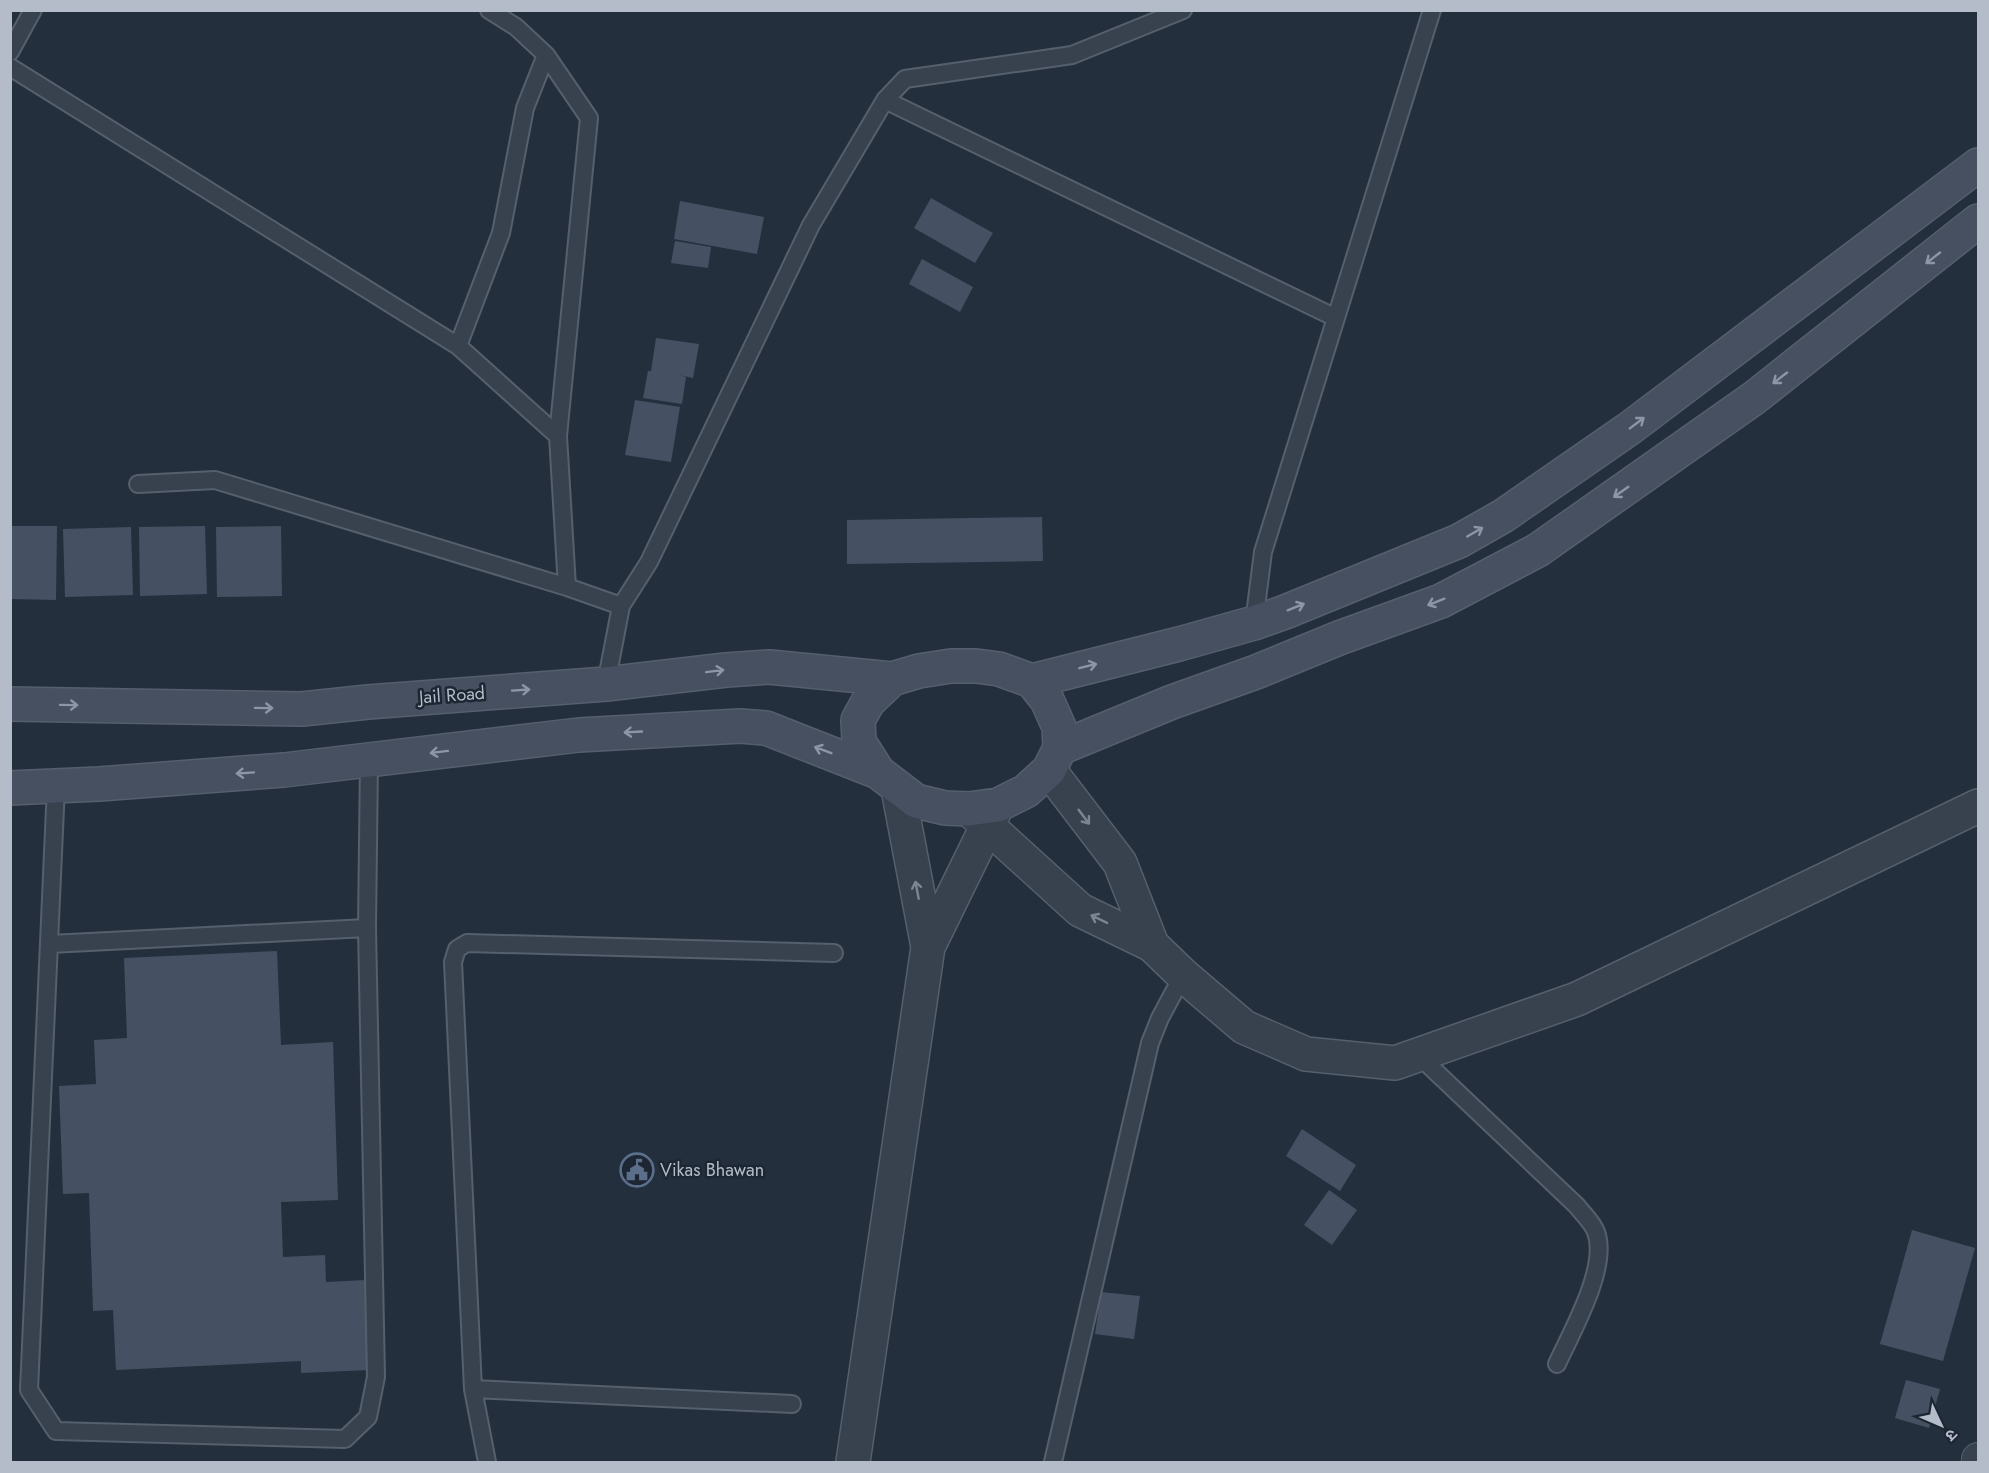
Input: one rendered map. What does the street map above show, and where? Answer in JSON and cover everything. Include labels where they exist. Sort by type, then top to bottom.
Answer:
[{"type":"main road","points":[[1032,681],[1254,623],[1459,541],[1503,516],[1630,429],[1978,165]]},
{"type":"main road","points":[[10,788],[284,770],[579,735],[740,726],[766,728],[888,780],[916,801],[945,808],[985,813],[1026,791],[1055,759],[1172,702],[1441,601],[1538,550],[1754,398],[1978,221]]},
{"type":"main road","points":[[888,780],[859,742],[858,720],[868,702],[892,679],[919,671],[951,666],[999,669],[1032,681],[1047,700],[1059,727],[1055,759]]},
{"type":"main road","name":"Jail Road","points":[[10,704],[302,709],[769,668],[892,679]]},
{"type":"street","points":[[1055,759],[1120,863],[1152,945]]},
{"type":"street","points":[[888,780],[928,947]]},
{"type":"street","points":[[853,1462],[928,947],[985,813],[1080,910],[1152,945],[1244,1027],[1306,1054],[1395,1063],[1576,999],[1978,806]]},
{"type":"lane","points":[[10,52],[33,10]]},
{"type":"lane","points":[[489,10],[516,27],[546,55],[589,118],[558,436],[567,587]]},
{"type":"lane","points":[[606,684],[621,606],[649,562],[811,225],[885,100],[905,79],[1072,55],[1183,10]]},
{"type":"lane","points":[[1254,623],[1263,552],[1432,10]]},
{"type":"lane","points":[[458,346],[501,233],[525,108],[546,55]]},
{"type":"lane","points":[[10,67],[458,346],[558,436]]},
{"type":"lane","points":[[885,100],[1336,318]]},
{"type":"lane","points":[[138,484],[215,480],[567,587],[621,606]]},
{"type":"lane","points":[[56,786],[29,1390],[56,1431],[345,1439],[368,1417],[376,1377],[367,928],[369,760]]},
{"type":"lane","points":[[50,944],[367,928]]},
{"type":"lane","points":[[487,1462],[473,1389],[453,962],[457,949],[467,943],[834,953]]},
{"type":"lane","points":[[1053,1462],[1150,1043],[1160,1018],[1183,975]]},
{"type":"lane","points":[[1418,1055],[1577,1206],[1596,1230],[1601,1248],[1597,1274],[1557,1364]]},
{"type":"lane","points":[[473,1389],[792,1404]]},
{"type":"building","points":[[931,198],[993,233],[975,263],[914,228]]},
{"type":"building","points":[[680,201],[764,217],[757,254],[674,239]]},
{"type":"building","points":[[675,241],[711,247],[708,268],[671,263]]},
{"type":"building","points":[[922,259],[973,287],[960,312],[909,284]]},
{"type":"building","points":[[656,338],[699,344],[693,378],[679,375],[686,377],[682,404],[643,398],[648,371],[651,371]]},
{"type":"building","points":[[635,400],[680,407],[671,462],[625,455]]},
{"type":"building","points":[[1042,517],[1043,561],[847,564],[847,520]]},
{"type":"building","points":[[10,526],[57,526],[56,600],[10,599]]},
{"type":"building","points":[[205,526],[207,594],[140,596],[139,527]]},
{"type":"building","points":[[281,526],[282,596],[217,597],[216,527]]},
{"type":"building","points":[[131,527],[133,595],[65,597],[63,529]]},
{"type":"building","points":[[277,951],[281,1045],[333,1042],[338,1200],[281,1202],[283,1257],[325,1255],[326,1282],[366,1280],[369,1370],[301,1373],[301,1361],[116,1370],[113,1310],[93,1311],[89,1193],[63,1194],[59,1086],[96,1084],[94,1040],[127,1038],[124,958]]},
{"type":"building","points":[[1302,1129],[1356,1165],[1340,1191],[1286,1156]]},
{"type":"building","points":[[1329,1190],[1357,1210],[1332,1245],[1304,1225]]},
{"type":"building","points":[[1912,1230],[1975,1248],[1943,1361],[1880,1344]]},
{"type":"building","points":[[1101,1292],[1140,1296],[1134,1339],[1095,1334]]},
{"type":"building","points":[[1906,1380],[1940,1389],[1929,1428],[1895,1418]]},
{"type":"place","name":"Vikas Bhawan","points":[[637,1170]]}]
